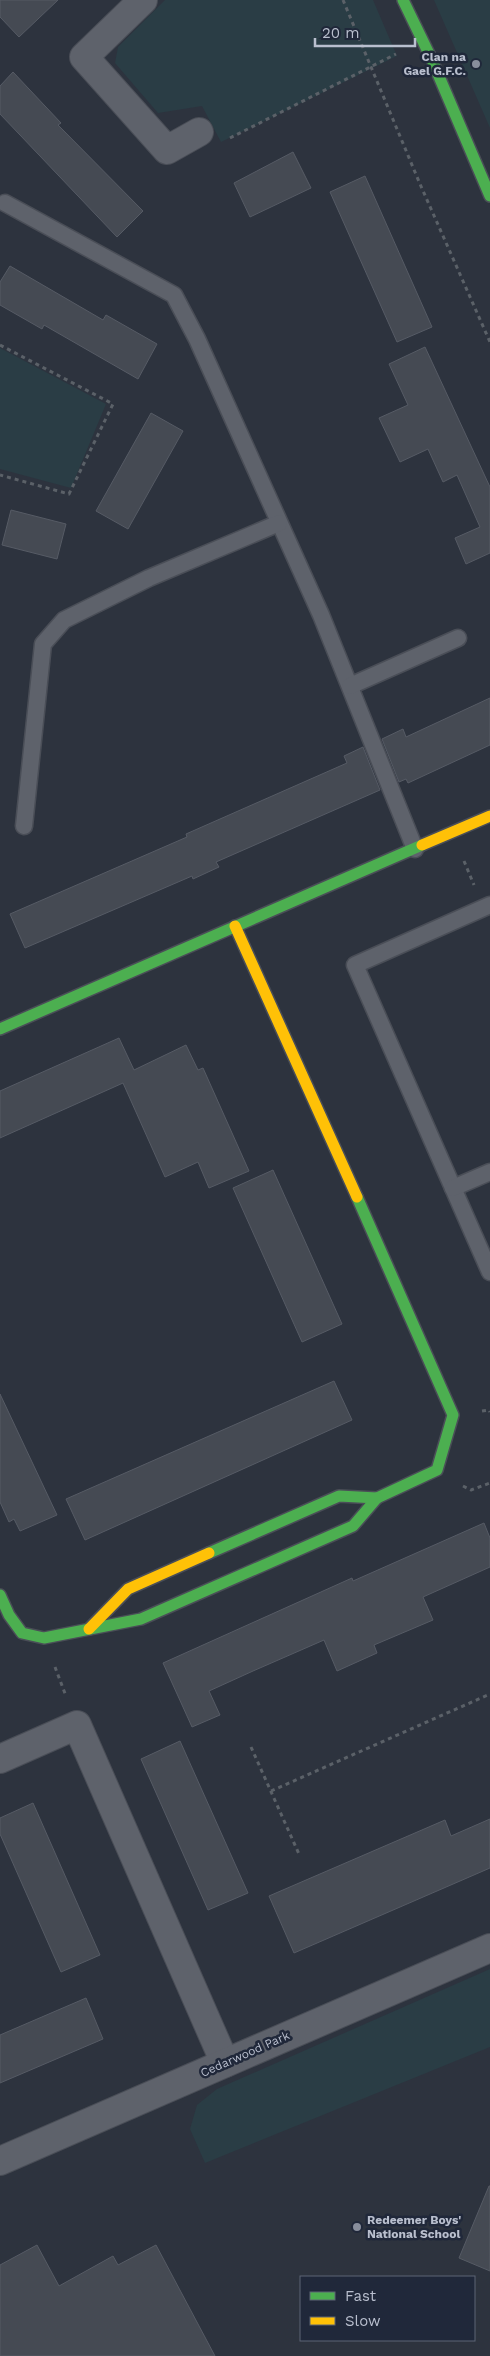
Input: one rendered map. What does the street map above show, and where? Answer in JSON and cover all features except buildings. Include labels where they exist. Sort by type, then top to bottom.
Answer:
[{"type":"street","points":[[142,0],[84,57],[167,150],[199,132]]},
{"type":"street","points":[[403,0],[490,196]]},
{"type":"street","points":[[0,1029],[490,816]]},
{"type":"street","points":[[0,1595],[9,1614],[22,1633],[44,1638],[141,1619],[352,1526],[377,1498],[437,1470],[453,1416],[428,1355],[236,926]]},
{"type":"street","points":[[88,1629],[128,1589],[339,1496],[377,1498]]},
{"type":"street","points":[[0,1759],[77,1725],[225,2063]]},
{"type":"street","name":"Cedarwood Park","points":[[0,2162],[490,1948]]},
{"type":"lane","points":[[5,202],[174,295],[197,339],[321,615],[416,849]]},
{"type":"lane","points":[[24,826],[43,644],[64,620],[149,578],[279,523]]},
{"type":"lane","points":[[350,686],[458,638]]},
{"type":"lane","points":[[487,906],[354,965],[490,1272]]},
{"type":"lane","points":[[453,1188],[490,1172]]},
{"type":"path","points":[[343,0],[370,67],[490,342]]},
{"type":"path","points":[[199,132],[208,149],[422,40]]},
{"type":"path","points":[[0,344],[113,404],[69,494],[0,475]]},
{"type":"path","points":[[451,833],[487,906]]},
{"type":"path","points":[[44,1638],[77,1725]]},
{"type":"path","points":[[271,1791],[490,1694]]},
{"type":"path","points":[[251,1748],[299,1854]]},
{"type":"shaded area","points":[[165,0],[373,0],[397,56],[221,142],[202,106],[158,113],[115,63],[118,47]]},
{"type":"shaded area","name":"Clan na Gael G.F.C.","points":[[434,0],[490,0],[490,128]]},
{"type":"shaded area","points":[[0,348],[106,404],[71,488],[0,469]]},
{"type":"shaded area","points":[[490,1969],[490,2047],[205,2163],[190,2129],[197,2105],[217,2089]]},
{"type":"traffic: fast","points":[[403,0],[432,60],[490,196]]},
{"type":"traffic: fast","points":[[0,1029],[422,845]]},
{"type":"traffic: fast","points":[[357,1197],[453,1415],[437,1470],[377,1498]]},
{"type":"traffic: fast","points":[[0,1595],[9,1615],[22,1633],[44,1638],[141,1619],[353,1526],[377,1498],[339,1496],[209,1553]]},
{"type":"traffic: slow","points":[[422,845],[490,816]]},
{"type":"traffic: slow","points":[[235,926],[357,1197]]},
{"type":"traffic: slow","points":[[89,1629],[128,1589],[209,1553]]},
{"type":"place","name":"Clan na Gael G.F.C.","points":[[476,64]]},
{"type":"place","name":"Redeemer Boys' National School","points":[[357,2227]]}]
